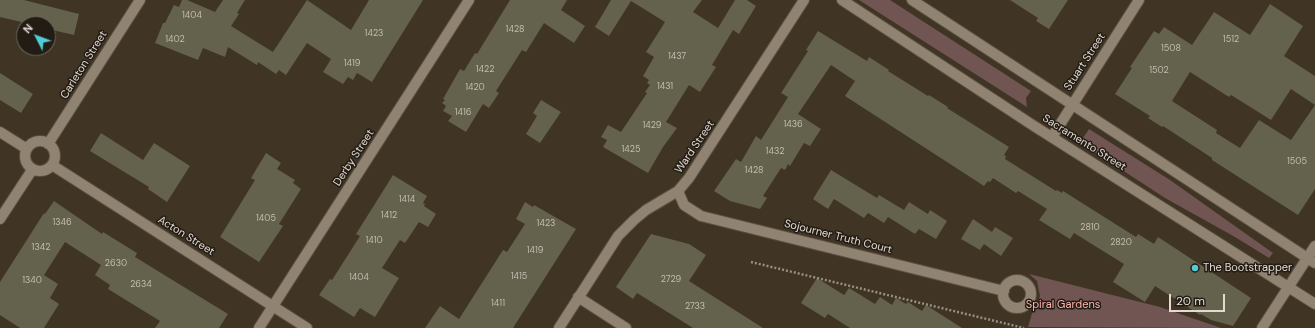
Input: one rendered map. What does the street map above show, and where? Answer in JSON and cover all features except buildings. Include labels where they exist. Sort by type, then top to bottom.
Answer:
[{"type":"street","name":"Carleton Street","points":[[48,144],[140,0]]},
{"type":"street","name":"Derby Street","points":[[259,328],[469,0]]},
{"type":"street","name":"Ward Street","points":[[559,328],[618,236],[646,210],[678,191],[689,178],[804,0]]},
{"type":"street","name":"Sacramento Street","points":[[842,0],[1052,137],[1315,304]]},
{"type":"street","points":[[912,0],[1311,260]]},
{"type":"street","name":"Stuart Street","points":[[1052,137],[1139,0]]},
{"type":"street","points":[[0,132],[27,149]]},
{"type":"street","points":[[34,142],[44,142],[48,144],[52,147],[55,156],[52,165],[45,171],[32,170],[24,158],[27,149],[34,142]]},
{"type":"street","name":"Acton Street","points":[[52,165],[307,328]]},
{"type":"street","points":[[0,219],[32,170]]},
{"type":"street","name":"Sojourner Truth Court","points":[[678,191],[684,205],[701,216],[1004,291]]},
{"type":"street","points":[[1262,328],[1288,287],[1311,260],[1315,246]]},
{"type":"street","points":[[578,298],[626,328]]},
{"type":"path","points":[[751,262],[1024,328]]},
{"type":"green space","points":[[859,0],[890,0],[1031,91],[1026,98],[1027,107]]},
{"type":"green space","points":[[1089,129],[1170,180],[1273,253],[1269,258],[1165,198],[1090,149],[1081,141]]},
{"type":"green space","name":"Spiral Gardens","points":[[1029,274],[1160,307],[1221,328],[1028,327],[1033,310],[1040,296],[1037,281]]},
{"type":"place","name":"The Bootstrapper","points":[[1195,268]]}]
